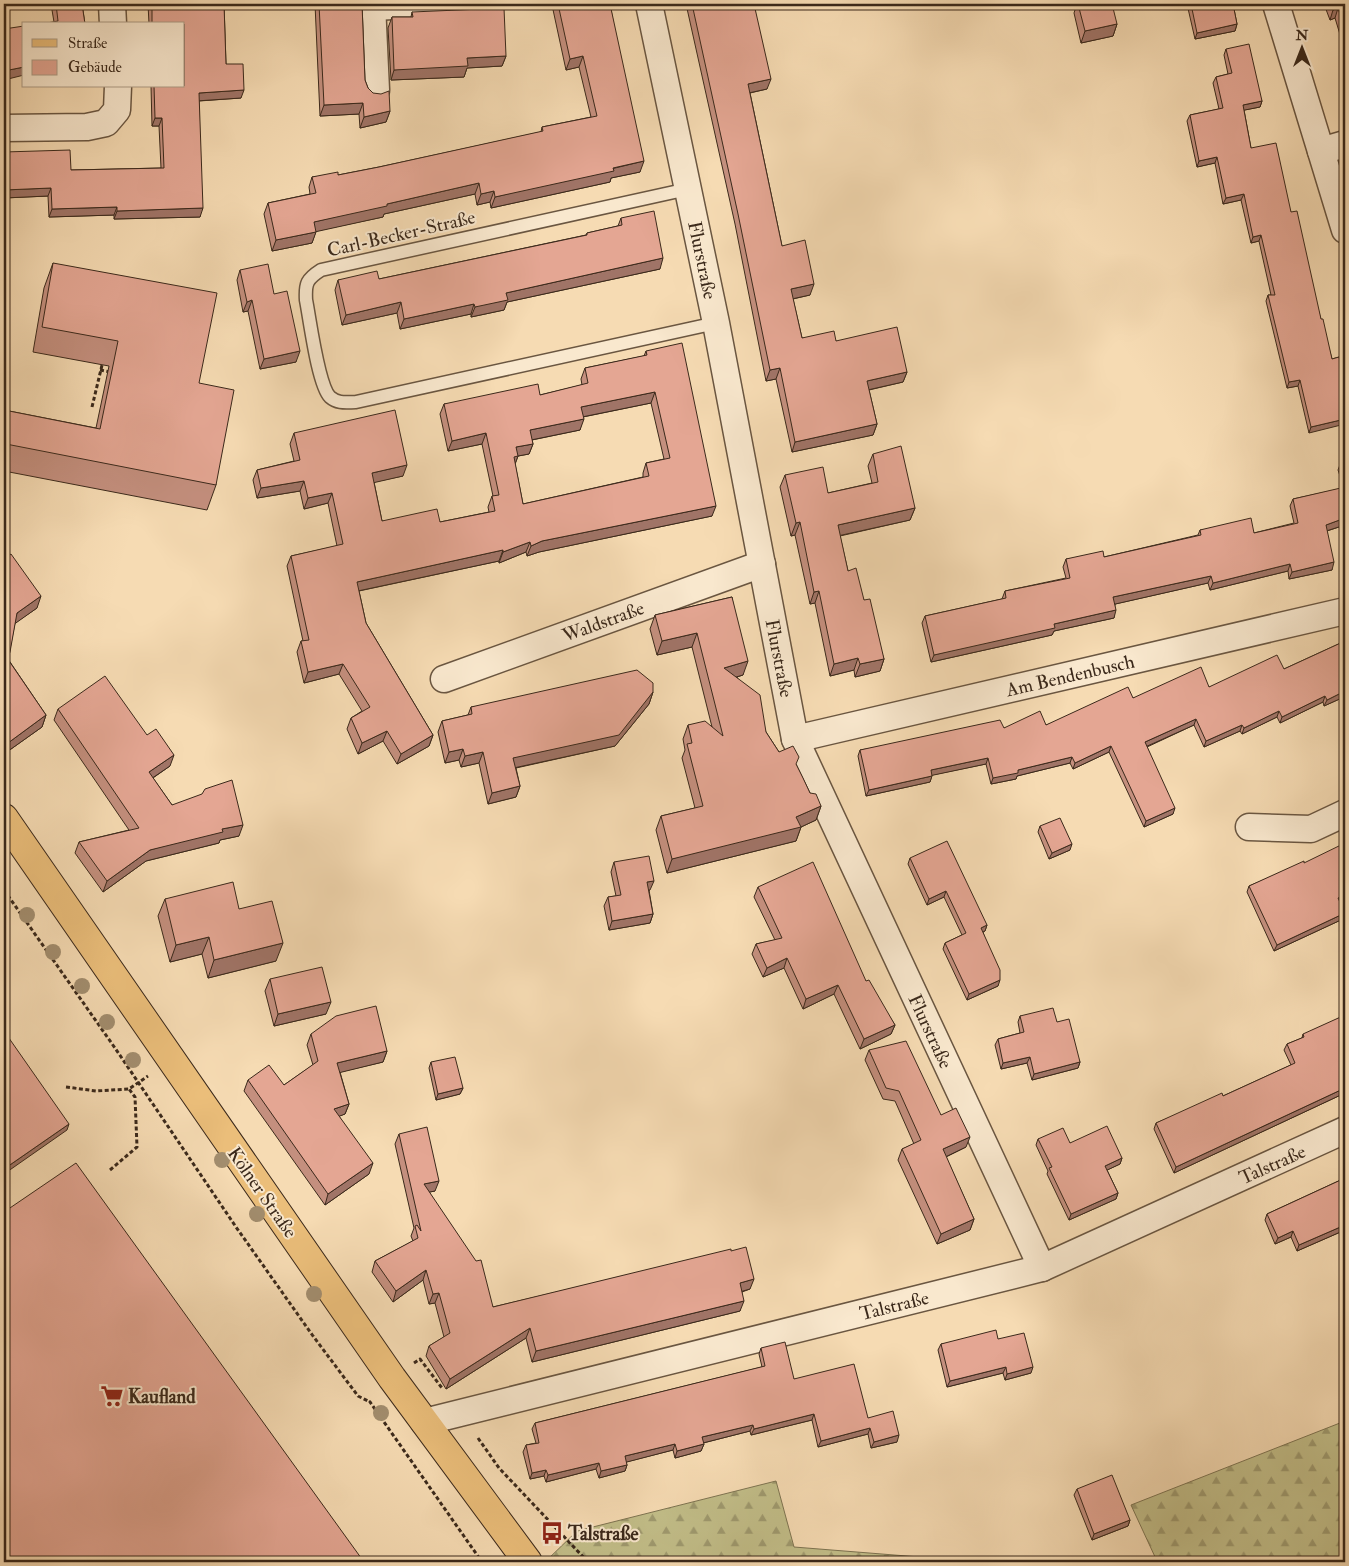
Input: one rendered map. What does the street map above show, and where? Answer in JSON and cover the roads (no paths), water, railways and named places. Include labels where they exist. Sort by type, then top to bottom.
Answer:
[{"type":"main road","name":"Kölner Straße","points":[[4,818],[392,1378],[528,1562]]},
{"type":"street","points":[[112,4],[113,22]]},
{"type":"street","points":[[376,90],[372,6],[437,4]]},
{"type":"street","name":"Flurstraße","points":[[649,4],[716,323],[796,739],[1042,1268]]},
{"type":"street","points":[[1276,4],[1333,147],[1345,230]]},
{"type":"street","points":[[4,128],[87,126],[106,123],[117,110],[118,88]]},
{"type":"street","name":"Waldstraße","points":[[444,679],[762,564]]},
{"type":"street","name":"Am Bendenbusch","points":[[796,739],[1345,611]]},
{"type":"street","points":[[1249,827],[1311,829],[1345,813]]},
{"type":"street","name":"Talstraße","points":[[424,1422],[1042,1268],[1345,1130]]},
{"type":"lane","name":"Carl-Becker-Straße","points":[[688,189],[322,270],[310,277],[305,288],[323,384],[330,396],[339,402],[356,402],[716,323]]},
{"type":"place","name":"Kaufland","points":[[112,1396]]},
{"type":"place","name":"Talstraße","points":[[552,1533]]}]
